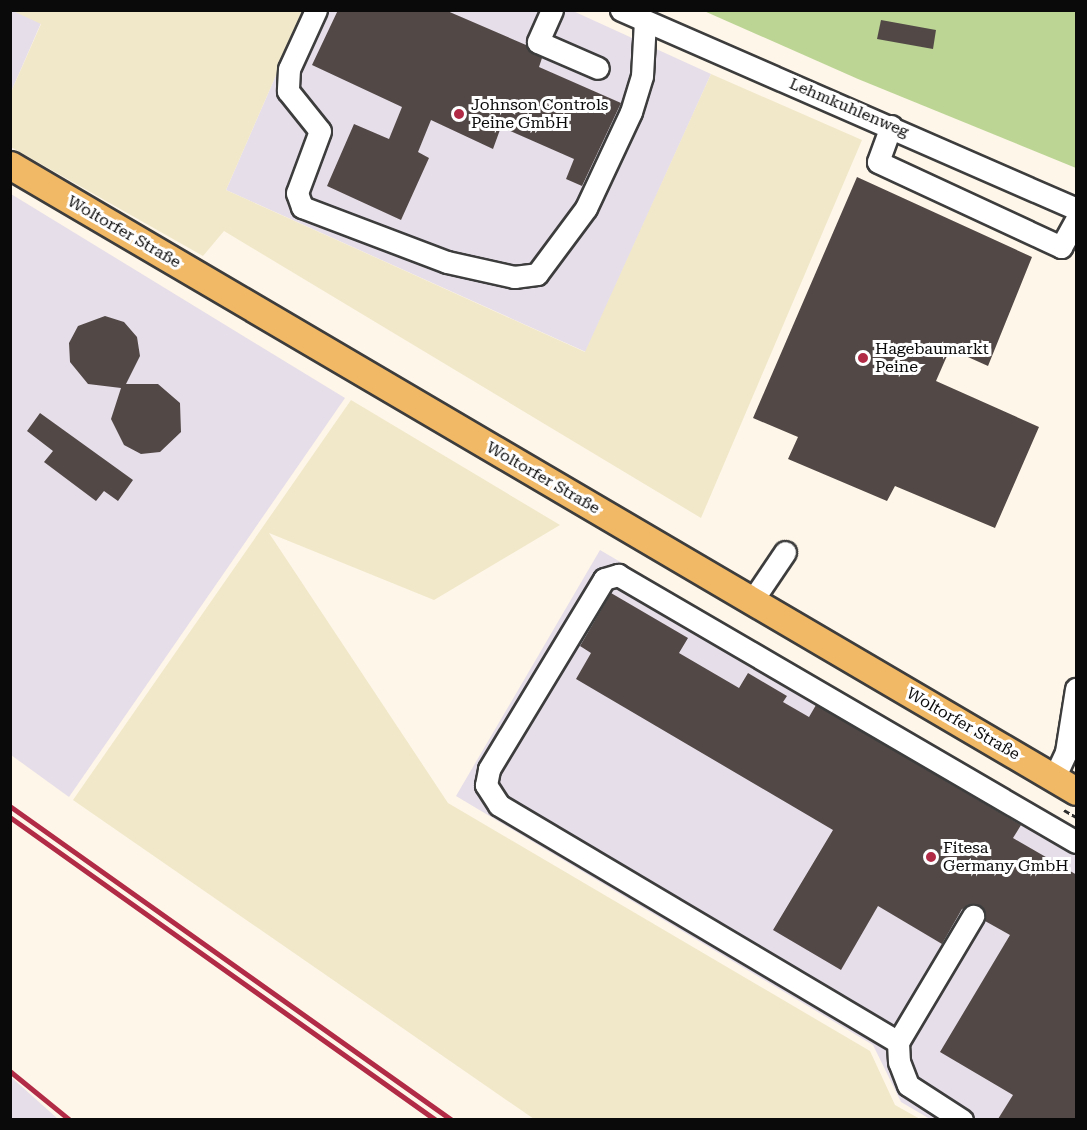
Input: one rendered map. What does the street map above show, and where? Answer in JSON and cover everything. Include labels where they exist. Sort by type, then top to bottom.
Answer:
[{"type":"main road","name":"Woltorfer Straße","points":[[12,171],[1065,784]]},
{"type":"street","points":[[316,10],[289,69],[288,91],[320,131],[297,193],[302,207],[447,262],[514,277],[537,274],[586,208],[631,112],[642,76],[645,21]]},
{"type":"street","points":[[552,10],[538,42],[598,68]]},
{"type":"street","name":"Lehmkuhlenweg","points":[[621,10],[1077,209]]},
{"type":"street","points":[[891,126],[878,162],[1061,247],[1077,220]]},
{"type":"street","points":[[752,601],[785,552]]},
{"type":"street","points":[[898,1042],[499,805],[486,785],[489,769],[604,579],[618,575],[1077,842]]},
{"type":"street","points":[[1065,784],[1066,752],[1077,689]]},
{"type":"street","points":[[962,1119],[908,1085],[899,1062],[898,1042],[973,916]]},
{"type":"shaded area","points":[[13,10],[41,23],[11,92],[10,11]]},
{"type":"shaded area","points":[[13,11],[304,11],[226,190],[585,352],[711,74],[862,140],[701,518],[224,231],[203,256],[11,147],[11,92],[41,24]]},
{"type":"shaded area","points":[[304,11],[573,11],[711,74],[586,352],[226,190]]},
{"type":"shaded area","points":[[11,194],[345,398],[69,797],[11,755]]},
{"type":"shaded area","points":[[351,400],[560,525],[434,600],[269,533],[448,803],[870,1051],[895,1105],[920,1119],[534,1119],[73,800]]},
{"type":"shaded area","points":[[600,550],[1076,830],[1076,1119],[930,1119],[901,1102],[873,1045],[456,796]]},
{"type":"shaded area","points":[[11,1077],[58,1119],[11,1119]]},
{"type":"green space","points":[[704,11],[1076,11],[1076,168],[858,79]]},
{"type":"building","name":"Johnson Controls Peine GmbH","points":[[338,10],[445,10],[526,45],[542,58],[539,67],[621,103],[582,186],[566,179],[574,159],[501,127],[493,149],[431,120],[418,152],[429,158],[401,220],[327,186],[354,124],[389,139],[402,107],[312,65]]},
{"type":"building","points":[[881,20],[936,30],[933,49],[877,39]]},
{"type":"building","name":"Hagebaumarkt Peine","points":[[857,177],[1032,257],[988,366],[950,349],[936,381],[1039,427],[995,528],[895,486],[887,501],[788,459],[798,437],[753,418]]},
{"type":"building","points":[[105,316],[124,322],[137,337],[140,356],[126,384],[158,384],[180,403],[181,432],[160,452],[141,454],[124,445],[111,419],[121,388],[88,384],[70,362],[69,343],[78,326]]},
{"type":"building","points":[[40,413],[133,480],[118,501],[104,491],[96,501],[44,462],[53,451],[27,431]]},
{"type":"building","name":"Fitesa Germany GmbH","points":[[611,593],[688,638],[679,653],[739,688],[748,673],[787,696],[783,702],[809,717],[816,705],[1021,825],[1013,838],[1077,875],[1077,1119],[998,1119],[1013,1095],[940,1052],[1010,935],[985,921],[980,905],[962,909],[942,944],[878,906],[841,970],[773,930],[833,830],[576,679],[591,653],[580,646]]},
{"type":"railway","points":[[10,806],[452,1120]]},
{"type":"railway","points":[[10,817],[436,1120]]},
{"type":"railway","points":[[10,1071],[70,1120]]},
{"type":"place","name":"Johnson Controls Peine GmbH","points":[[459,114]]},
{"type":"place","name":"Hagebaumarkt Peine","points":[[863,358]]},
{"type":"place","name":"Fitesa Germany GmbH","points":[[931,857]]}]
